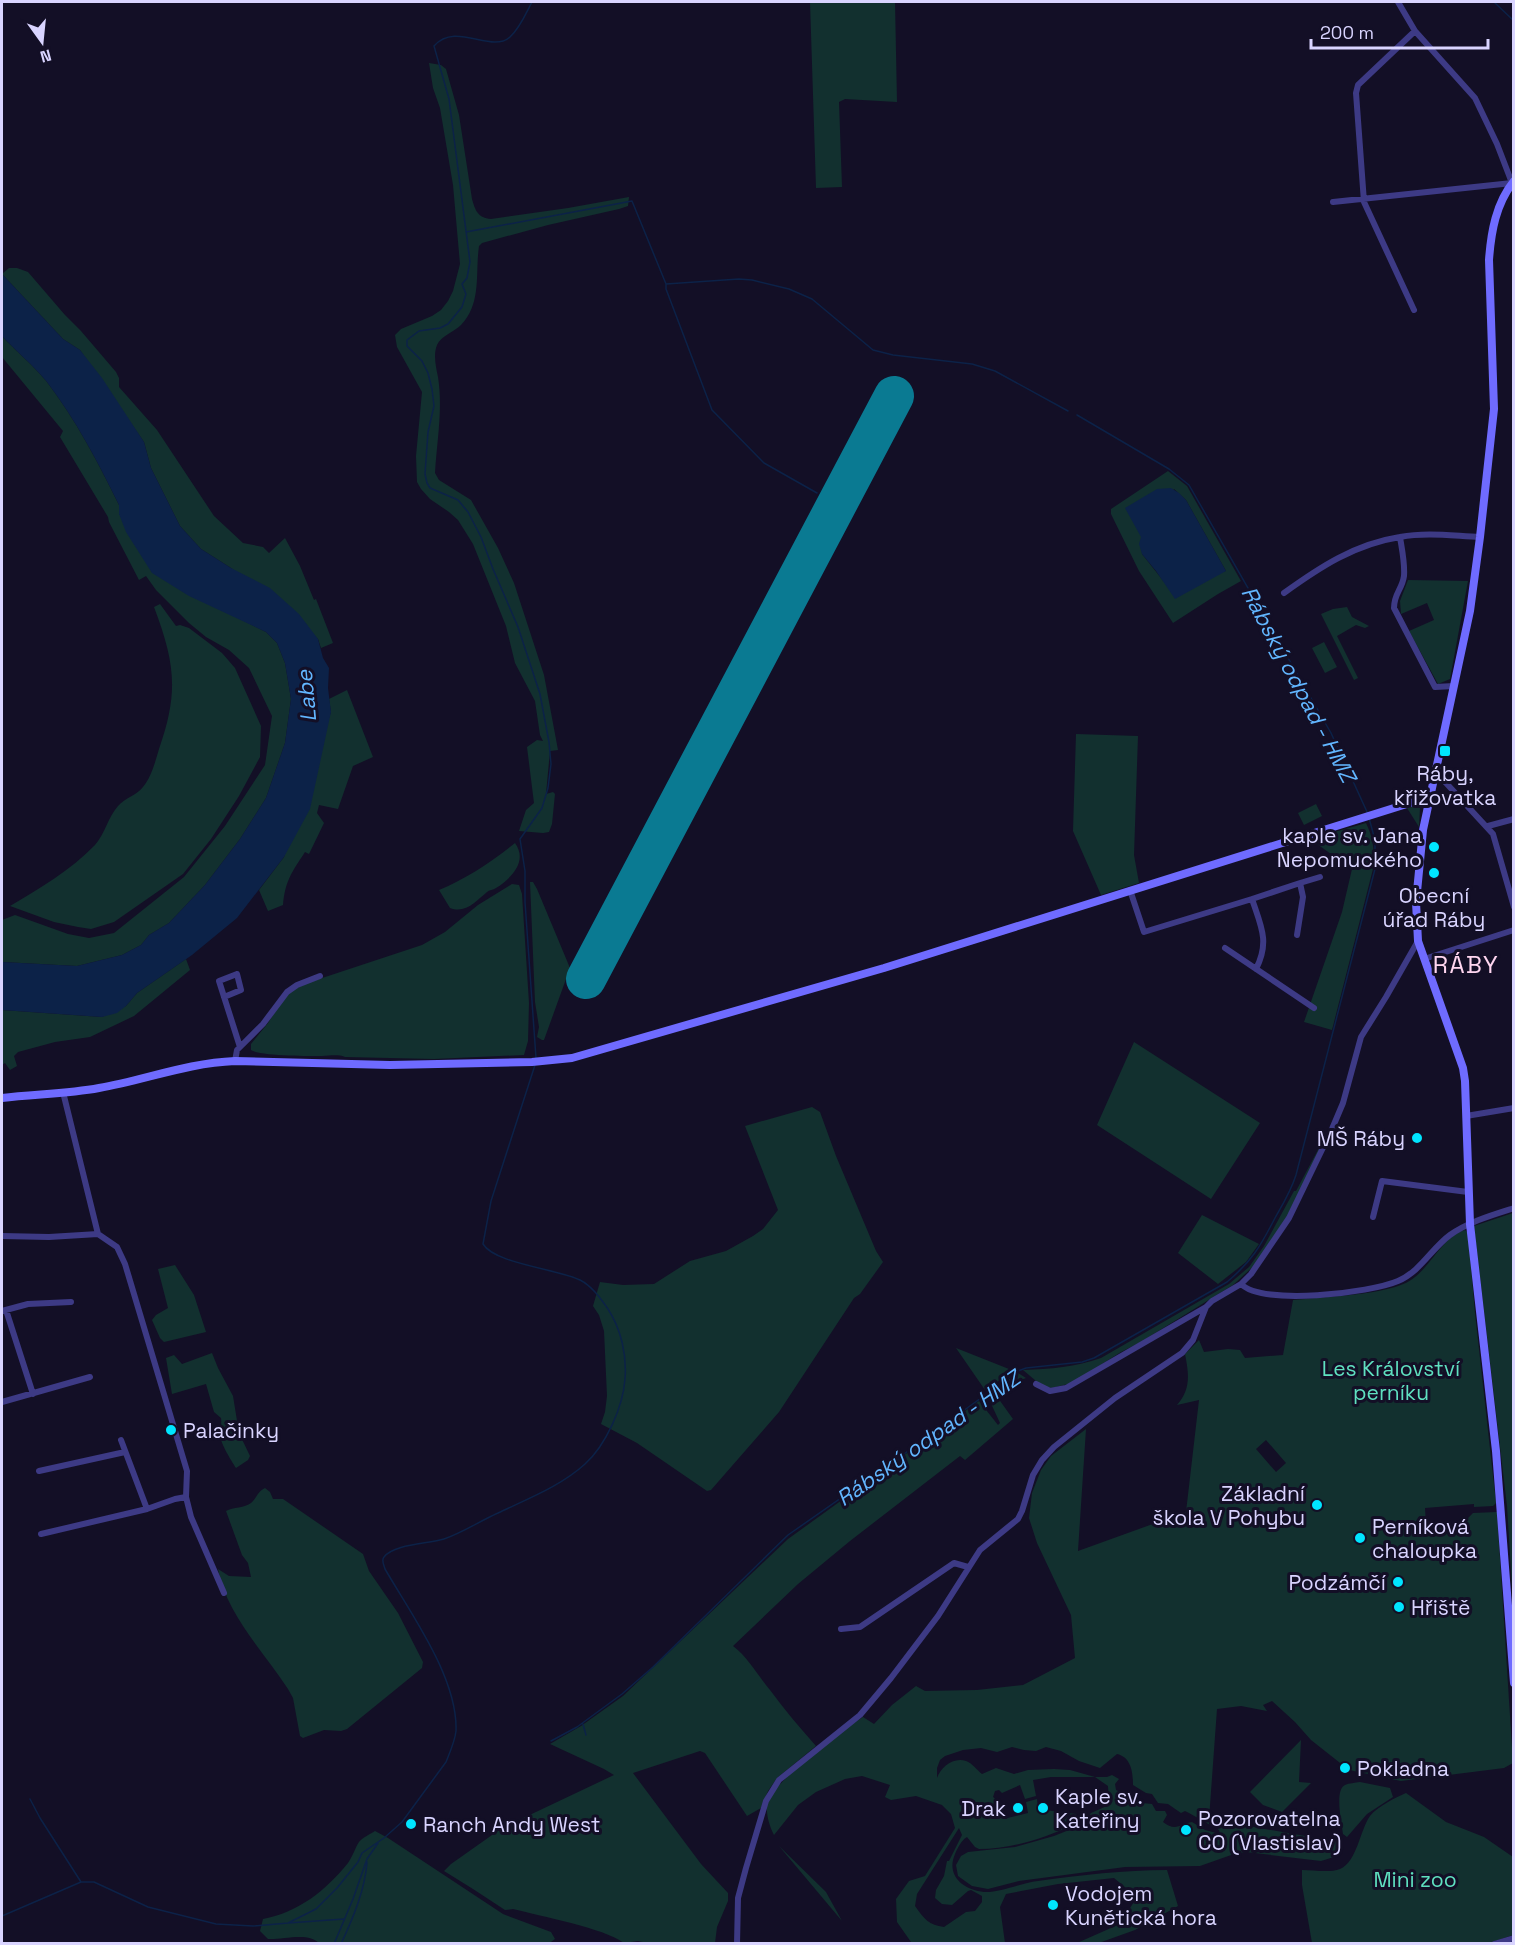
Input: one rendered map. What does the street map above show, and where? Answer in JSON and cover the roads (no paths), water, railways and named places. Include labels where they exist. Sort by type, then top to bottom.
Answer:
[{"type":"street","points":[[1398,2],[1415,31],[1475,98],[1513,182]]},
{"type":"street","points":[[1413,310],[1365,205],[1356,87],[1415,31]]},
{"type":"street","points":[[1333,202],[1498,186],[1513,182]]},
{"type":"street","points":[[1513,182],[1498,209],[1490,253],[1494,409],[1480,537],[1470,611],[1423,830],[1416,902],[1418,941],[1463,1068],[1465,1081],[1470,1224],[1498,1474],[1514,1683]]},
{"type":"street","points":[[1284,593],[1317,569],[1349,552],[1387,539],[1414,534],[1480,537]]},
{"type":"street","points":[[1400,537],[1404,576],[1401,589],[1394,598],[1394,608],[1435,687],[1454,686]]},
{"type":"street","points":[[1435,771],[1493,834],[1510,880],[1514,907]]},
{"type":"street","points":[[2,1098],[99,1088],[178,1068],[213,1062],[390,1065],[535,1062],[572,1058],[827,985],[1429,797]]},
{"type":"street","points":[[1488,826],[1514,819]]},
{"type":"street","points":[[1130,890],[1144,932],[1320,877]]},
{"type":"street","points":[[1297,935],[1303,897],[1300,884]]},
{"type":"street","points":[[1252,899],[1264,942],[1262,956],[1256,969]]},
{"type":"street","points":[[1424,959],[1514,930]]},
{"type":"street","points":[[1036,1384],[1050,1391],[1066,1388],[1206,1307],[1241,1284],[1251,1274],[1288,1218],[1343,1103],[1361,1037],[1418,941]]},
{"type":"street","points":[[1225,948],[1314,1008]]},
{"type":"street","points":[[235,1061],[240,1047],[263,1024],[287,992],[297,985],[320,976]]},
{"type":"street","points":[[224,997],[240,1047]]},
{"type":"street","points":[[63,1092],[98,1234]]},
{"type":"street","points":[[1466,1116],[1514,1108]]},
{"type":"street","points":[[1373,1218],[1382,1181],[1468,1191]]},
{"type":"street","points":[[1241,1284],[1252,1292],[1290,1297],[1376,1287],[1399,1281],[1414,1271],[1448,1236],[1470,1224],[1514,1208]]},
{"type":"street","points":[[2,1236],[49,1238],[98,1234],[117,1247],[136,1296],[187,1471],[186,1497],[191,1517],[224,1593]]},
{"type":"street","points":[[33,1394],[4,1311],[28,1304],[71,1302]]},
{"type":"street","points":[[737,1944],[738,1898],[766,1801],[779,1780],[860,1715],[926,1633],[981,1548],[1018,1519],[1036,1468],[1047,1455],[1115,1398],[1182,1353],[1192,1340],[1206,1307]]},
{"type":"street","points":[[2,1402],[90,1377]]},
{"type":"street","points":[[121,1440],[147,1509]]},
{"type":"street","points":[[39,1471],[125,1452]]},
{"type":"street","points":[[41,1534],[147,1509],[186,1497]]},
{"type":"street","points":[[841,1629],[860,1628],[954,1563],[968,1567]]},
{"type":"street","points":[[1494,1944],[1514,1938]]},
{"type":"water","name":"Labe","points":[[2,274],[63,339],[80,350],[102,378],[144,442],[151,468],[180,526],[201,549],[270,588],[299,614],[318,639],[323,658],[329,668],[328,688],[331,712],[310,809],[284,857],[237,918],[192,955],[137,993],[117,1013],[102,1017],[2,1010],[2,962],[77,966],[122,955],[141,945],[149,935],[169,923],[205,885],[240,839],[266,798],[285,743],[291,699],[285,663],[277,643],[266,632],[189,596],[152,573],[126,532],[119,514],[119,505],[68,411],[42,376],[2,336]]},
{"type":"water","points":[[1171,488],[1186,500],[1226,571],[1175,599],[1142,554],[1139,544],[1141,537],[1125,508],[1157,489]]},
{"type":"waterway","points":[[532,2],[517,29],[510,37],[502,41],[493,42],[452,36],[434,46],[449,99],[470,262],[467,278],[462,284],[466,294],[462,307],[448,324],[440,328],[419,331],[407,340],[407,346],[422,361],[432,389],[434,406],[428,432],[425,474],[427,483],[430,488],[458,500],[468,512],[481,537],[518,627],[540,694],[549,742],[551,764],[548,788],[542,808],[520,839],[525,871],[525,902],[536,1058]]},
{"type":"waterway","points":[[1494,2],[1514,21]]},
{"type":"waterway","points":[[466,232],[632,201],[666,284],[712,410],[764,463],[817,493]]},
{"type":"waterway","name":"Rábský odpad - HMZ","points":[[666,284],[739,279],[789,289],[812,299],[873,350],[893,355],[972,364],[995,371],[1068,411]]},
{"type":"waterway","name":"Rábský odpad - HMZ","points":[[1077,415],[1169,469],[1189,485],[1331,733],[1368,814]]},
{"type":"waterway","name":"Rábský odpad - HMZ","points":[[551,1741],[577,1727],[622,1694],[653,1667],[788,1535],[1018,1371],[1026,1368],[1082,1362],[1094,1358],[1227,1282],[1249,1260],[1284,1202],[1296,1175],[1375,869],[1375,840],[1369,818]]},
{"type":"waterway","points":[[2,1916],[81,1882],[94,1882],[148,1907],[216,1924],[253,1926],[288,1923],[316,1909],[337,1888],[358,1862],[362,1853],[402,1822],[446,1762],[456,1731],[455,1711],[449,1690],[431,1647],[385,1569],[383,1558],[395,1549],[458,1534],[543,1492],[576,1472],[600,1447],[612,1425],[624,1390],[625,1361],[620,1334],[613,1317],[592,1289],[570,1276],[500,1257],[483,1244],[491,1201],[535,1065]]},
{"type":"waterway","points":[[583,1724],[586,1735]]},
{"type":"waterway","points":[[30,1799],[81,1882]]},
{"type":"waterway","points":[[334,1944],[367,1859],[378,1843]]},
{"type":"waterway","points":[[341,1944],[361,1893],[367,1862]]},
{"type":"waterway","points":[[288,1923],[344,1919]]},
{"type":"place","name":"Ráby, křižovatka","points":[[1445,751]]},
{"type":"place","name":"kaple sv. Jana Nepomuckého","points":[[1434,847]]},
{"type":"place","name":"Obecní úřad Ráby","points":[[1434,873]]},
{"type":"place","name":"MŠ Ráby","points":[[1417,1138]]},
{"type":"place","name":"Palačinky","points":[[171,1430]]},
{"type":"place","name":"Základní škola V Pohybu","points":[[1317,1505]]},
{"type":"place","name":"Perníková chaloupka","points":[[1360,1538]]},
{"type":"place","name":"Podzámčí","points":[[1398,1582]]},
{"type":"place","name":"Hřiště","points":[[1399,1607]]},
{"type":"place","name":"Pokladna","points":[[1345,1768]]},
{"type":"place","name":"Drak","points":[[1018,1808]]},
{"type":"place","name":"Kaple sv. Kateřiny","points":[[1043,1808]]},
{"type":"place","name":"Ranch Andy West","points":[[411,1824]]},
{"type":"place","name":"Pozorovatelna CO (Vlastislav)","points":[[1186,1830]]},
{"type":"place","name":"Vodojem Kunětická hora","points":[[1053,1905]]},
{"type":"district","name":"RÁBY","points":[[1466,964]]},
{"type":"park label","name":"Les Království perníku","points":[[1391,1380]]},
{"type":"park label","name":"Mini zoo","points":[[1415,1879]]}]
